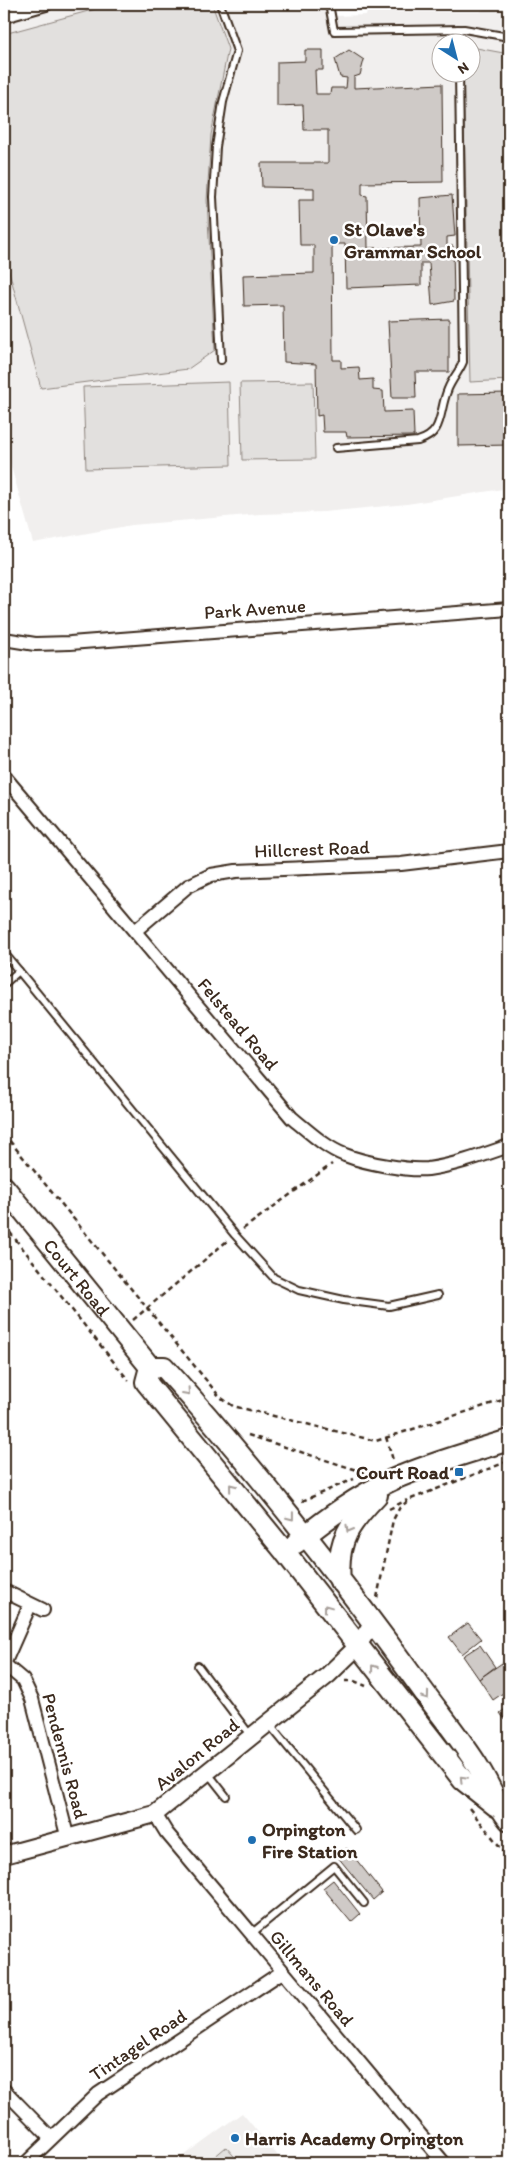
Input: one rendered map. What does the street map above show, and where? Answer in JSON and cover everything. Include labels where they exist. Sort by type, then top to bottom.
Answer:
[{"type":"main road","name":"Court Road","points":[[4,1187],[150,1367]]},
{"type":"main road","points":[[150,1367],[164,1367],[218,1426],[340,1581],[372,1612],[479,1768],[505,1815],[463,1780],[357,1647],[285,1552],[146,1382],[150,1367]]},
{"type":"main road","points":[[285,1552],[393,1472],[509,1440]]},
{"type":"main road","points":[[340,1581],[339,1565],[346,1532],[355,1518],[393,1472]]},
{"type":"street","points":[[4,16],[46,4]]},
{"type":"street","name":"Park Avenue","points":[[4,639],[35,644],[70,643],[509,609]]},
{"type":"street","name":"Felstead Road","points":[[4,776],[292,1118],[315,1137],[344,1155],[383,1165],[426,1169],[472,1160],[509,1146]]},
{"type":"street","name":"Hillcrest Road","points":[[135,931],[188,886],[212,875],[236,871],[401,864],[509,850]]},
{"type":"street","points":[[4,1591],[44,1610]]},
{"type":"street","points":[[4,1664],[30,1605]]},
{"type":"street","name":"Avalon Road","points":[[4,1855],[155,1814],[328,1675],[357,1647],[372,1625],[372,1612]]},
{"type":"street","name":"Pendennis Road","points":[[4,1664],[23,1680],[32,1699],[68,1839]]},
{"type":"street","name":"Gillmans Road","points":[[155,1814],[166,1832],[250,1934],[444,2163]]},
{"type":"street","name":"Tintagel Road","points":[[26,2163],[81,2109],[114,2082],[282,1972]]},
{"type":"street","points":[[4,2090],[51,2138]]},
{"type":"lane","points":[[220,4],[236,51],[216,147],[213,197],[221,360]]},
{"type":"lane","points":[[329,4],[334,31],[458,29],[509,37]]},
{"type":"lane","points":[[336,448],[418,441],[429,438],[436,431],[448,388],[460,371],[463,362],[459,82]]},
{"type":"lane","points":[[4,953],[235,1235],[274,1278],[299,1290],[344,1300],[389,1306],[438,1295]]},
{"type":"lane","points":[[4,984],[19,971]]},
{"type":"lane","points":[[198,1666],[251,1736]]},
{"type":"lane","points":[[268,1722],[356,1830]]},
{"type":"lane","points":[[207,1772],[226,1796]]},
{"type":"lane","points":[[250,1934],[334,1866],[364,1903]]},
{"type":"path","points":[[4,1134],[220,1397],[233,1406],[376,1440],[509,1398]]},
{"type":"path","points":[[4,1225],[132,1385]]},
{"type":"path","points":[[132,1320],[145,1310]]},
{"type":"path","points":[[248,1440],[244,1434],[367,1473],[302,1502],[297,1499]]},
{"type":"path","points":[[386,1437],[393,1472]]},
{"type":"path","points":[[388,1509],[509,1461]]},
{"type":"path","points":[[372,1612],[393,1520],[400,1507],[411,1499]]},
{"type":"path","points":[[349,1680],[372,1690]]},
{"type":"shaded area","points":[[48,4],[332,4],[335,16],[366,15],[371,4],[386,4],[396,12],[480,12],[492,4],[509,4],[509,488],[407,504],[324,512],[260,514],[132,525],[33,543],[4,442],[4,19]]},
{"type":"shaded area","points":[[114,4],[212,4],[228,49],[211,135],[207,200],[215,350],[188,369],[41,388],[4,253],[4,34]]},
{"type":"shaded area","points":[[480,49],[509,54],[509,380],[470,382],[463,82],[480,82]]},
{"type":"shaded area","points":[[229,382],[231,465],[86,469],[83,387]]},
{"type":"shaded area","points":[[313,382],[315,459],[242,460],[240,383]]},
{"type":"shaded area","name":"Harris Academy Orpington","points":[[242,2113],[284,2163],[173,2163]]},
{"type":"shaded area","points":[[226,2147],[240,2163],[207,2163]]},
{"type":"building","name":"St Olave's Grammar School","points":[[305,50],[323,50],[323,70],[315,70],[316,94],[330,94],[331,88],[346,88],[347,78],[340,77],[335,59],[349,50],[364,60],[360,75],[354,77],[354,88],[442,84],[443,182],[362,183],[362,195],[367,196],[368,248],[421,247],[420,198],[452,195],[455,236],[447,237],[447,246],[453,246],[454,301],[432,305],[429,263],[421,263],[421,285],[346,288],[345,244],[332,244],[333,360],[341,360],[341,368],[359,367],[360,380],[373,379],[373,390],[383,391],[384,412],[413,411],[414,436],[347,437],[346,432],[323,432],[322,415],[317,416],[316,364],[284,362],[283,305],[244,306],[243,275],[314,273],[314,245],[300,245],[299,200],[314,200],[314,188],[262,187],[261,163],[328,163],[328,130],[304,130],[303,105],[277,106],[277,62],[305,61]]},
{"type":"building","points":[[449,319],[449,372],[415,372],[416,398],[392,398],[388,321]]},
{"type":"building","points":[[509,393],[509,445],[458,446],[458,394]]},
{"type":"building","points":[[468,1623],[481,1639],[462,1654],[449,1637]]},
{"type":"building","points":[[480,1645],[495,1667],[479,1679],[463,1656]]},
{"type":"building","points":[[502,1663],[509,1674],[509,1689],[493,1700],[479,1679]]},
{"type":"building","points":[[509,1706],[509,1725],[500,1713]]},
{"type":"building","points":[[347,1848],[382,1892],[373,1900],[337,1856]]},
{"type":"building","points":[[333,1880],[360,1914],[351,1922],[323,1888]]},
{"type":"place","name":"St Olave's Grammar School","points":[[334,240]]},
{"type":"place","name":"Court Road","points":[[459,1472]]},
{"type":"place","name":"Orpington Fire Station","points":[[252,1840]]},
{"type":"place","name":"Harris Academy Orpington","points":[[235,2138]]}]
